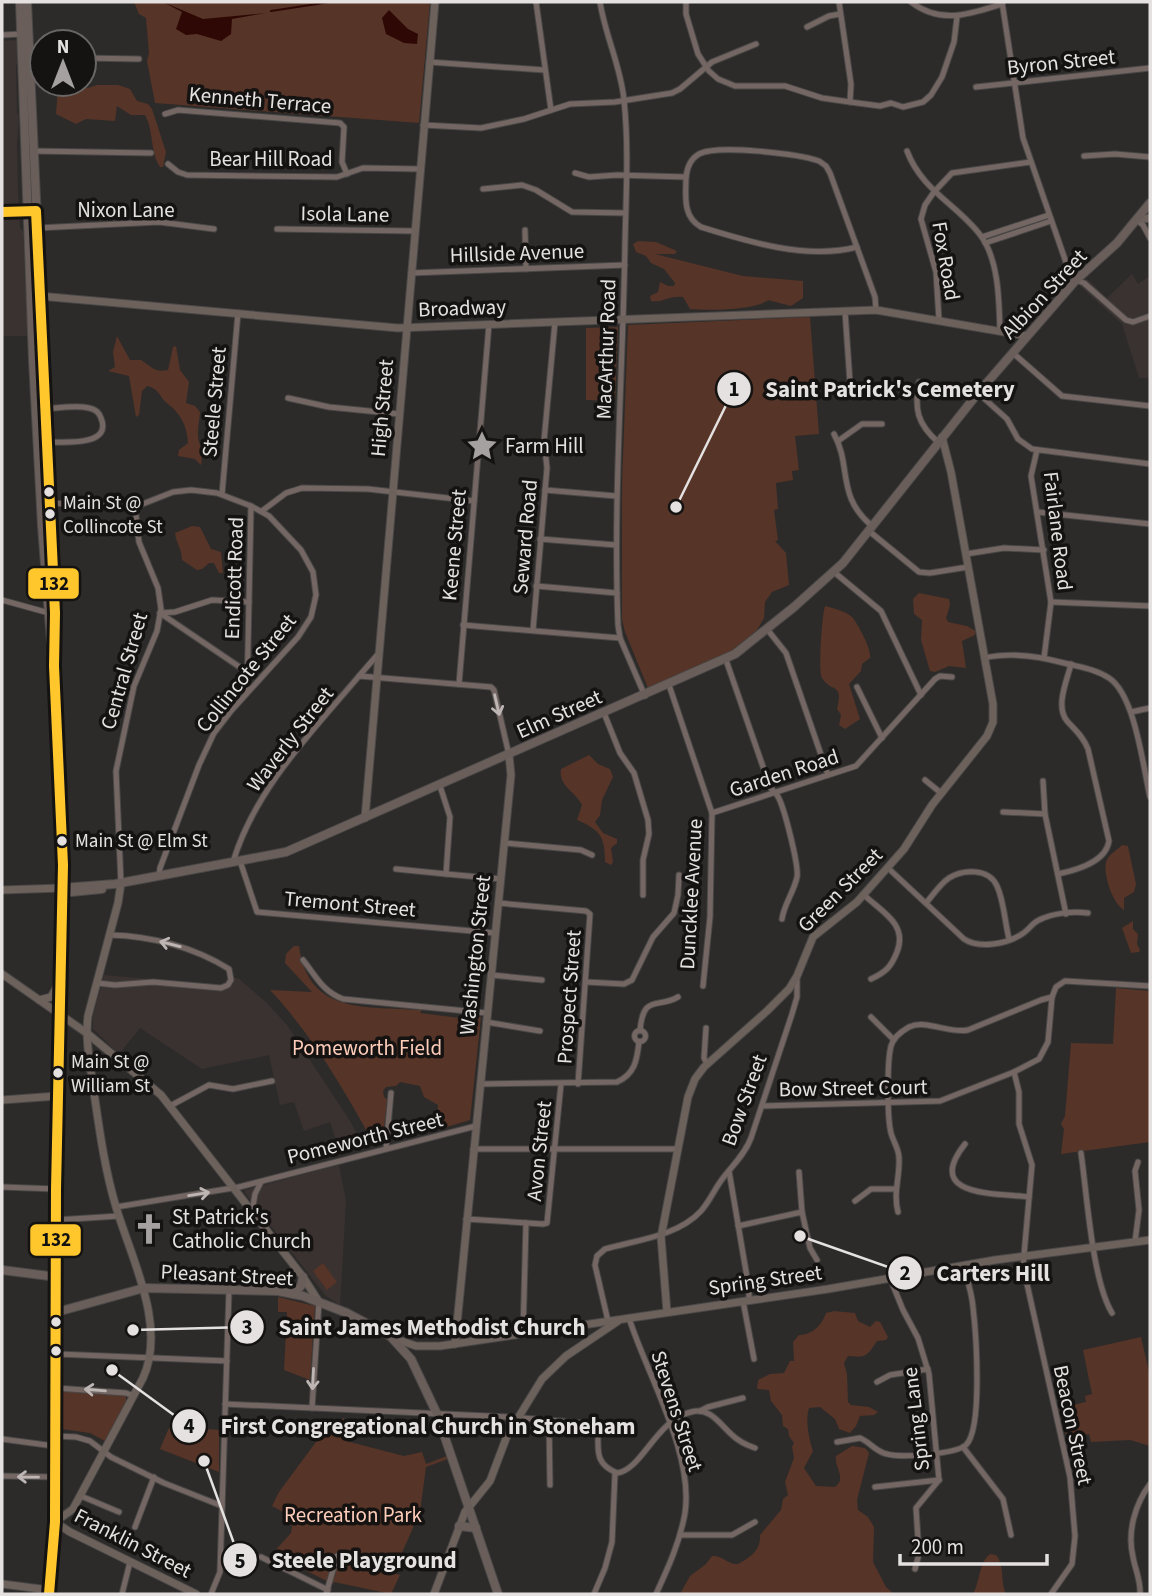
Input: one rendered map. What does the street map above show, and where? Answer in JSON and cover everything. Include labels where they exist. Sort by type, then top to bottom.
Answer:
[{"type":"main road","points":[[20,2],[39,477],[48,557],[62,888],[57,1096],[55,1522],[49,1592]]},
{"type":"main road","points":[[27,2],[28,30]]},
{"type":"main road","points":[[31,98],[47,442],[48,557]]},
{"type":"main road","name":"Albion Street","points":[[940,440],[1076,280],[1115,246],[1150,203]]},
{"type":"main road","name":"Elm Street","points":[[62,888],[118,883],[286,852],[726,660],[834,572],[940,440]]},
{"type":"main road","points":[[39,477],[45,477],[48,482]]},
{"type":"main road","points":[[2,1270],[57,1277]]},
{"type":"main road","points":[[293,1294],[301,1286],[303,1277]]},
{"type":"main road","name":"Pleasant Street","points":[[57,1312],[144,1288],[293,1294],[319,1302],[390,1336],[411,1359],[437,1414],[498,1594]]},
{"type":"main road","points":[[459,1526],[476,1528]]},
{"type":"street","name":"High Street","points":[[365,818],[413,231],[435,2]]},
{"type":"street","points":[[536,2],[551,110]]},
{"type":"street","name":"MacArthur Road","points":[[600,2],[625,100],[625,265],[616,496],[617,593],[620,638],[645,695]]},
{"type":"street","points":[[686,2],[686,12],[697,51],[715,77],[735,86],[785,86],[822,98],[880,106],[891,103],[907,107],[928,98],[939,84],[951,53],[957,17]]},
{"type":"street","points":[[839,2],[851,84],[850,102]]},
{"type":"street","points":[[911,2],[929,12],[957,17],[1002,3],[1020,129],[1069,271],[1122,318],[1133,322],[1150,316]]},
{"type":"street","points":[[807,27],[828,16],[840,14]]},
{"type":"street","points":[[4,34],[21,34]]},
{"type":"street","points":[[423,125],[481,128],[517,121],[576,103],[625,100],[677,92],[716,60],[756,44]]},
{"type":"street","points":[[98,58],[139,59]]},
{"type":"street","points":[[429,62],[544,70]]},
{"type":"street","name":"Byron Street","points":[[976,87],[1150,68]]},
{"type":"street","name":"Kenneth Terrace","points":[[165,114],[178,110],[341,123],[344,126],[342,162],[347,174]]},
{"type":"street","points":[[857,247],[828,250],[788,249],[701,227],[692,221],[687,212],[686,177],[690,163],[695,156],[715,150],[799,157],[823,163],[829,171],[857,247],[875,297],[876,310]]},
{"type":"street","points":[[33,151],[151,153]]},
{"type":"street","points":[[907,151],[918,172],[934,192],[983,240],[995,276],[1000,331]]},
{"type":"street","points":[[1084,156],[1115,154],[1150,157]]},
{"type":"street","name":"Fox Road","points":[[939,320],[936,272],[921,219],[923,210],[934,192],[952,173],[1031,162]]},
{"type":"street","name":"Bear Hill Road","points":[[168,164],[178,173],[187,175],[337,177],[363,168],[419,169]]},
{"type":"street","points":[[575,173],[589,177],[686,177]]},
{"type":"street","points":[[483,189],[522,185],[536,190],[572,212],[625,213]]},
{"type":"street","points":[[983,240],[1050,218]]},
{"type":"street","points":[[1150,218],[1138,220],[1150,238]]},
{"type":"street","name":"Nixon Lane","points":[[37,228],[163,222],[214,229]]},
{"type":"street","name":"Isola Lane","points":[[277,229],[413,231]]},
{"type":"street","points":[[525,230],[526,269]]},
{"type":"street","name":"Hillside Avenue","points":[[411,273],[625,265]]},
{"type":"street","name":"Broadway","points":[[39,296],[406,328],[876,310],[1027,336]]},
{"type":"street","points":[[845,311],[850,383]]},
{"type":"street","name":"Steele Street","points":[[222,494],[238,312]]},
{"type":"street","name":"Seward Road","points":[[533,630],[547,466],[544,441],[555,322]]},
{"type":"street","name":"Keene Street","points":[[459,684],[489,324]]},
{"type":"street","points":[[1013,353],[1062,396],[1150,407]]},
{"type":"street","points":[[919,382],[916,401],[920,421],[926,431],[940,440]]},
{"type":"street","points":[[978,393],[1007,419],[1018,439],[1037,450],[1150,464]]},
{"type":"street","points":[[288,398],[329,407],[399,414]]},
{"type":"street","points":[[45,409],[92,408],[103,423],[99,435],[94,439],[47,442]]},
{"type":"street","points":[[838,441],[862,424],[881,424]]},
{"type":"street","points":[[834,433],[838,441],[848,494],[871,529],[919,572],[930,573],[968,567]]},
{"type":"street","name":"Green Street","points":[[667,1312],[661,1234],[690,1092],[696,1077],[707,1063],[779,1000],[797,976],[814,935],[842,915],[888,868],[904,849],[941,793],[978,748],[992,725],[994,707],[948,455],[940,440]]},
{"type":"street","name":"Fairlane Road","points":[[1037,450],[1031,476],[1051,602],[1044,658]]},
{"type":"street","points":[[262,511],[298,489],[366,489],[474,501]]},
{"type":"street","name":"Collincote Street","points":[[49,503],[135,507],[179,491],[198,490],[222,494],[262,511],[283,529],[304,554],[313,572],[316,595],[313,614],[306,627],[226,716],[205,749],[159,868],[159,876]]},
{"type":"street","points":[[545,490],[616,496]]},
{"type":"street","name":"Endicott Road","points":[[247,694],[251,506]]},
{"type":"street","name":"Central Street","points":[[55,1522],[72,1511],[81,1496],[145,1374],[150,1358],[144,1288],[116,1207],[102,1147],[84,1032],[110,935],[118,883],[116,771],[134,686],[155,637],[160,614],[158,588],[139,542],[135,507]]},
{"type":"street","points":[[1037,512],[1150,524]]},
{"type":"street","points":[[540,539],[616,545]]},
{"type":"street","points":[[966,554],[1004,548],[1044,550]]},
{"type":"street","points":[[834,572],[881,611],[921,695]]},
{"type":"street","points":[[536,586],[617,593]]},
{"type":"street","points":[[2,600],[51,613]]},
{"type":"street","points":[[160,614],[212,600],[249,602]]},
{"type":"street","points":[[1051,602],[1150,606]]},
{"type":"street","points":[[160,614],[247,672]]},
{"type":"street","points":[[463,625],[620,638]]},
{"type":"street","points":[[767,629],[786,653],[828,775]]},
{"type":"street","name":"Waverly Street","points":[[236,861],[256,809],[272,782],[379,653]]},
{"type":"street","points":[[984,658],[1044,658],[1100,673],[1115,682],[1125,695],[1131,712],[1150,797]]},
{"type":"street","points":[[726,660],[770,787],[779,797],[786,820],[797,873],[785,903],[782,919]]},
{"type":"street","points":[[1058,874],[1098,859],[1109,843],[1088,749],[1081,735],[1065,718],[1062,709],[1071,664]]},
{"type":"street","name":"Waverly Street","points":[[359,676],[377,677]]},
{"type":"street","name":"Washington Street","points":[[377,677],[490,686],[494,689],[512,768],[455,1344]]},
{"type":"street","name":"Garden Road","points":[[712,813],[859,764],[937,677],[952,677]]},
{"type":"street","name":"Duncklee Avenue","points":[[669,685],[712,813],[709,924],[704,986]]},
{"type":"street","points":[[857,687],[882,738]]},
{"type":"street","points":[[1131,712],[1150,708]]},
{"type":"street","points":[[604,713],[620,753],[633,770],[648,820],[649,834],[643,860],[643,895]]},
{"type":"street","points":[[925,780],[941,793]]},
{"type":"street","points":[[1043,781],[1045,814],[1066,914]]},
{"type":"street","points":[[440,786],[450,817],[446,874]]},
{"type":"street","points":[[1003,812],[1045,814]]},
{"type":"street","points":[[504,843],[581,850],[593,855]]},
{"type":"street","name":"Tremont Street","points":[[236,861],[257,912],[495,933]]},
{"type":"street","points":[[888,868],[969,942],[983,945],[1009,939],[1023,934],[1040,919],[1088,913]]},
{"type":"street","points":[[396,869],[501,879]]},
{"type":"street","points":[[926,903],[953,876],[975,872],[987,875],[998,887],[1009,939]]},
{"type":"street","points":[[586,982],[622,984],[632,980],[652,939],[674,912],[679,875]]},
{"type":"street","name":"Elm Street","points":[[2,890],[62,888]]},
{"type":"street","points":[[864,895],[896,924],[901,937],[891,967],[871,979]]},
{"type":"street","name":"Prospect Street","points":[[498,903],[590,913],[578,1084]]},
{"type":"street","points":[[97,983],[115,985],[153,982],[221,988],[231,981],[229,970],[193,951],[152,940],[110,935]]},
{"type":"street","points":[[303,960],[319,983],[343,999],[487,1017],[540,1031]]},
{"type":"street","points":[[2,974],[84,1032],[156,1090],[303,1277],[319,1302],[312,1408]]},
{"type":"street","points":[[491,975],[542,981]]},
{"type":"street","name":"Bow Street","points":[[608,1321],[595,1265],[597,1256],[605,1249],[680,1226],[699,1213],[745,1150],[797,997],[797,976]]},
{"type":"street","points":[[898,1212],[895,1199],[899,1157],[891,1133],[890,1104],[889,1056],[894,1040],[913,1026],[968,1030],[1052,997],[1057,985],[1069,980],[1150,986]]},
{"type":"street","points":[[39,1000],[51,997],[59,983]]},
{"type":"street","points":[[480,1084],[612,1083],[625,1079],[635,1066],[639,1042],[645,1037],[640,1031],[643,1015],[653,1003],[678,997]]},
{"type":"street","name":"Bow Street Court","points":[[762,1106],[938,1102],[1037,1060],[1045,1051],[1049,1040],[1052,997]]},
{"type":"street","points":[[871,1017],[894,1040]]},
{"type":"street","points":[[706,1028],[704,1058],[707,1063]]},
{"type":"street","points":[[58,1037],[66,1029],[84,1032]]},
{"type":"street","name":"Beacon Street","points":[[1014,1072],[1019,1091],[1019,1124],[1032,1161],[1023,1267],[1072,1485],[1075,1555],[1069,1570],[1051,1594]]},
{"type":"street","points":[[170,1106],[209,1084],[233,1089],[272,1081]]},
{"type":"street","name":"Avon Street","points":[[467,1219],[544,1224],[548,1221],[561,1084]]},
{"type":"street","points":[[386,1148],[391,1093]]},
{"type":"street","points":[[2,1100],[57,1096]]},
{"type":"street","name":"Pomeworth Street","points":[[116,1207],[233,1188],[475,1126]]},
{"type":"street","points":[[965,1144],[951,1168],[953,1179],[958,1185],[971,1190],[1029,1196]]},
{"type":"street","points":[[473,1149],[678,1149]]},
{"type":"street","points":[[1081,1153],[1104,1300],[1112,1313]]},
{"type":"street","points":[[1135,1242],[1139,1211],[1135,1171],[1138,1162]]},
{"type":"street","points":[[729,1171],[749,1289],[746,1301],[754,1359]]},
{"type":"street","points":[[799,1172],[802,1212],[810,1248],[817,1260]]},
{"type":"street","name":"Pomeworth Street","points":[[252,1212],[255,1194],[261,1181]]},
{"type":"street","points":[[2,1187],[56,1189]]},
{"type":"street","points":[[855,1201],[874,1188],[896,1189]]},
{"type":"street","points":[[738,1226],[802,1212]]},
{"type":"street","points":[[56,1220],[119,1216]]},
{"type":"street","points":[[523,1334],[526,1223]]},
{"type":"street","name":"Spring Street","points":[[411,1344],[427,1347],[455,1344],[746,1301],[963,1265],[1150,1240]]},
{"type":"street","points":[[837,1442],[860,1438],[880,1452],[891,1455],[950,1452],[963,1447],[974,1430],[977,1396],[974,1307],[963,1265]]},
{"type":"street","name":"Spring Lane","points":[[890,1278],[918,1338],[928,1369],[939,1480]]},
{"type":"street","points":[[211,1594],[220,1572],[229,1290]]},
{"type":"street","points":[[434,1594],[469,1506],[490,1481],[504,1440],[552,1368],[625,1318]]},
{"type":"street","name":"Stevens Street","points":[[625,1318],[668,1422],[682,1461],[685,1481],[685,1506],[680,1535],[656,1594]]},
{"type":"street","name":"Pleasant Street","points":[[390,1336],[411,1344]]},
{"type":"street","points":[[411,1359],[416,1350],[427,1347]]},
{"type":"street","points":[[57,1354],[227,1360]]},
{"type":"street","points":[[877,1382],[890,1375],[928,1369]]},
{"type":"street","points":[[56,1388],[126,1393],[134,1396]]},
{"type":"street","points":[[615,1473],[627,1470],[668,1422],[690,1412],[743,1398]]},
{"type":"street","points":[[225,1404],[598,1424],[597,1454],[615,1473],[612,1542],[606,1568],[594,1594]]},
{"type":"street","points":[[700,1411],[713,1416],[736,1438],[755,1448]]},
{"type":"street","points":[[549,1420],[550,1485]]},
{"type":"street","points":[[54,1436],[86,1440],[154,1477],[222,1506]]},
{"type":"street","points":[[2,1439],[54,1446]]},
{"type":"street","points":[[963,1447],[1003,1499],[1011,1535]]},
{"type":"street","points":[[2,1476],[54,1477]]},
{"type":"street","points":[[135,1527],[154,1477]]},
{"type":"street","points":[[875,1486],[939,1480]]},
{"type":"street","points":[[915,1569],[919,1554],[916,1508],[939,1480]]},
{"type":"street","points":[[1140,1594],[1131,1536],[1135,1513],[1150,1484]]},
{"type":"street","points":[[81,1496],[119,1512]]},
{"type":"street","name":"Franklin Street","points":[[55,1522],[196,1594]]},
{"type":"street","points":[[680,1535],[732,1535],[755,1522]]},
{"type":"street","points":[[261,1557],[327,1592],[337,1556]]},
{"type":"street","points":[[122,1594],[130,1562]]},
{"type":"street","points":[[2,1584],[19,1590],[49,1592]]},
{"type":"shaded area","points":[[163,2],[203,19],[266,13],[232,19],[231,34],[221,41],[197,34],[186,35],[176,29],[182,12]]},
{"type":"shaded area","points":[[389,10],[408,29],[418,34],[417,44],[404,43],[386,34],[382,18]]},
{"type":"shaded area","points":[[15,40],[18,62],[18,193],[20,228],[23,231],[28,336],[2,336],[2,41]]},
{"type":"shaded area","points":[[1132,274],[1138,284],[1150,276],[1150,378],[1139,378],[1122,324],[1080,286],[1087,279],[1107,298]]},
{"type":"shaded area","points":[[104,975],[218,985],[224,984],[228,977],[238,978],[287,1025],[350,1121],[364,1148],[341,1154],[330,1122],[304,1131],[294,1102],[280,1105],[269,1055],[202,1069],[140,1028],[119,1054],[93,1029],[93,1016]]},
{"type":"shaded area","points":[[339,1165],[346,1201],[340,1305],[326,1296],[245,1193],[245,1190]]},
{"type":"green space","points":[[134,2],[430,2],[419,123],[155,103],[147,61],[149,53],[146,18],[139,14]]},
{"type":"green space","points":[[98,85],[118,85],[130,89],[137,101],[148,104],[152,109],[166,152],[163,167],[160,167],[157,161],[145,115],[131,115],[117,106],[115,121],[86,119],[76,124],[56,114],[57,98],[98,98]]},
{"type":"green space","points":[[638,241],[656,242],[677,251],[675,254],[655,254],[743,276],[803,281],[803,298],[791,306],[768,300],[753,306],[719,310],[690,309],[683,297],[651,301],[650,296],[658,292],[660,282],[668,286],[674,286],[675,283],[664,269],[636,252],[633,244]]},
{"type":"green space","points":[[810,317],[819,434],[795,436],[799,470],[792,471],[793,480],[776,483],[778,509],[774,510],[778,540],[775,541],[786,553],[789,585],[772,592],[765,602],[764,618],[757,630],[732,651],[648,688],[622,619],[622,484],[628,325]]},
{"type":"green space","points":[[618,327],[615,401],[586,400],[586,328]]},
{"type":"green space","points":[[117,336],[130,360],[141,360],[159,371],[168,370],[173,347],[176,346],[180,370],[189,382],[186,403],[195,406],[200,412],[198,438],[205,452],[201,465],[195,459],[178,456],[179,450],[188,443],[185,426],[180,416],[154,389],[147,386],[142,391],[139,415],[136,417],[129,376],[108,371],[115,367],[113,352]]},
{"type":"green space","points":[[192,526],[200,527],[211,549],[221,552],[223,573],[219,573],[214,563],[197,570],[182,560],[175,533]]},
{"type":"green space","points":[[919,593],[949,599],[946,618],[948,622],[976,631],[975,635],[962,641],[966,668],[949,666],[935,672],[930,671],[921,640],[922,620],[914,614],[913,599]]},
{"type":"green space","points":[[825,606],[843,611],[852,617],[870,654],[870,658],[862,664],[861,671],[849,684],[860,719],[845,729],[839,725],[841,715],[837,709],[838,691],[826,683],[821,674]]},
{"type":"green space","points":[[589,755],[598,764],[610,769],[613,777],[595,822],[603,833],[617,839],[617,843],[611,848],[611,865],[605,862],[600,835],[577,820],[582,805],[564,784],[561,775],[561,769]]},
{"type":"green space","points":[[1122,845],[1128,846],[1136,884],[1134,892],[1124,898],[1124,910],[1113,896],[1105,868],[1109,857]]},
{"type":"green space","points":[[1133,921],[1140,950],[1131,953],[1122,928]]},
{"type":"green space","name":"Pomeworth Field","points":[[294,946],[299,946],[305,969],[314,985],[328,996],[344,1003],[422,1010],[420,1013],[468,1019],[472,1015],[481,1017],[470,1120],[437,1130],[438,1105],[424,1097],[420,1086],[400,1082],[396,1086],[386,1087],[383,1091],[387,1099],[383,1139],[381,1144],[375,1146],[327,1065],[300,1026],[270,990],[312,992],[285,963],[286,954]]},
{"type":"green space","points":[[1116,988],[1150,991],[1150,1142],[1061,1154],[1064,1129],[1061,1124],[1065,1116],[1071,1043],[1113,1044]]},
{"type":"green space","points":[[323,1263],[337,1282],[327,1290],[313,1271]]},
{"type":"green space","points":[[278,1297],[315,1306],[310,1380],[284,1370],[287,1312],[278,1312]]},
{"type":"green space","points":[[826,1313],[855,1313],[858,1321],[870,1327],[876,1321],[880,1322],[888,1337],[886,1340],[877,1341],[866,1355],[848,1356],[844,1363],[848,1402],[878,1412],[860,1416],[850,1433],[839,1429],[835,1419],[820,1407],[809,1408],[807,1424],[813,1451],[804,1468],[816,1486],[835,1487],[840,1480],[836,1456],[852,1446],[865,1448],[869,1453],[857,1500],[858,1510],[868,1517],[874,1527],[873,1562],[886,1587],[894,1594],[680,1594],[690,1576],[712,1556],[738,1564],[751,1556],[759,1545],[760,1535],[781,1510],[783,1499],[788,1495],[785,1482],[794,1458],[794,1443],[788,1429],[783,1426],[782,1415],[771,1401],[769,1390],[757,1389],[758,1380],[770,1374],[784,1373],[790,1361],[794,1361],[793,1342],[799,1335],[816,1329]]},
{"type":"green space","points":[[1141,1337],[1150,1376],[1150,1446],[1130,1440],[1091,1442],[1089,1434],[1067,1439],[1059,1408],[1086,1402],[1085,1396],[1092,1394],[1083,1350]]},
{"type":"green space","points":[[63,1389],[126,1396],[126,1401],[105,1441],[90,1433],[62,1429]]},
{"type":"green space","name":"Recreation Park","points":[[344,1417],[346,1441],[404,1456],[422,1452],[426,1464],[447,1456],[448,1459],[426,1467],[420,1512],[393,1573],[400,1575],[391,1594],[334,1582],[333,1584],[272,1554],[291,1533],[292,1526],[283,1518],[285,1513],[272,1506],[279,1492],[333,1419],[339,1424]]},
{"type":"green space","points":[[169,1428],[189,1433],[194,1428],[219,1430],[219,1472],[160,1449]]},
{"type":"green space","points":[[990,1554],[999,1559],[1006,1594],[973,1594],[984,1562]]},
{"type":"waterway","points":[[271,11],[330,2]]},
{"type":"transit line","name":"132","points":[[2,212],[36,211],[55,613],[54,666],[63,865],[56,1189],[55,1522],[49,1594]]},
{"type":"place","name":"Farm Hill","points":[[482,446]]},
{"type":"place","name":"Saint Patrick's Cemetery","points":[[676,507]]},
{"type":"place","name":"Main St @ Collincote St","points":[[50,514]]},
{"type":"place","name":"Main St @ Elm St","points":[[62,841]]},
{"type":"place","name":"Main St @ William St","points":[[58,1073]]},
{"type":"place","name":"St Patrick's Catholic Church","points":[[149,1229]]},
{"type":"place","name":"Carters Hill","points":[[800,1236]]},
{"type":"place","name":"Saint James Methodist Church","points":[[133,1330]]},
{"type":"place","name":"First Congregational Church in Stoneham","points":[[112,1370]]},
{"type":"place","name":"Steele Playground","points":[[204,1461]]}]
